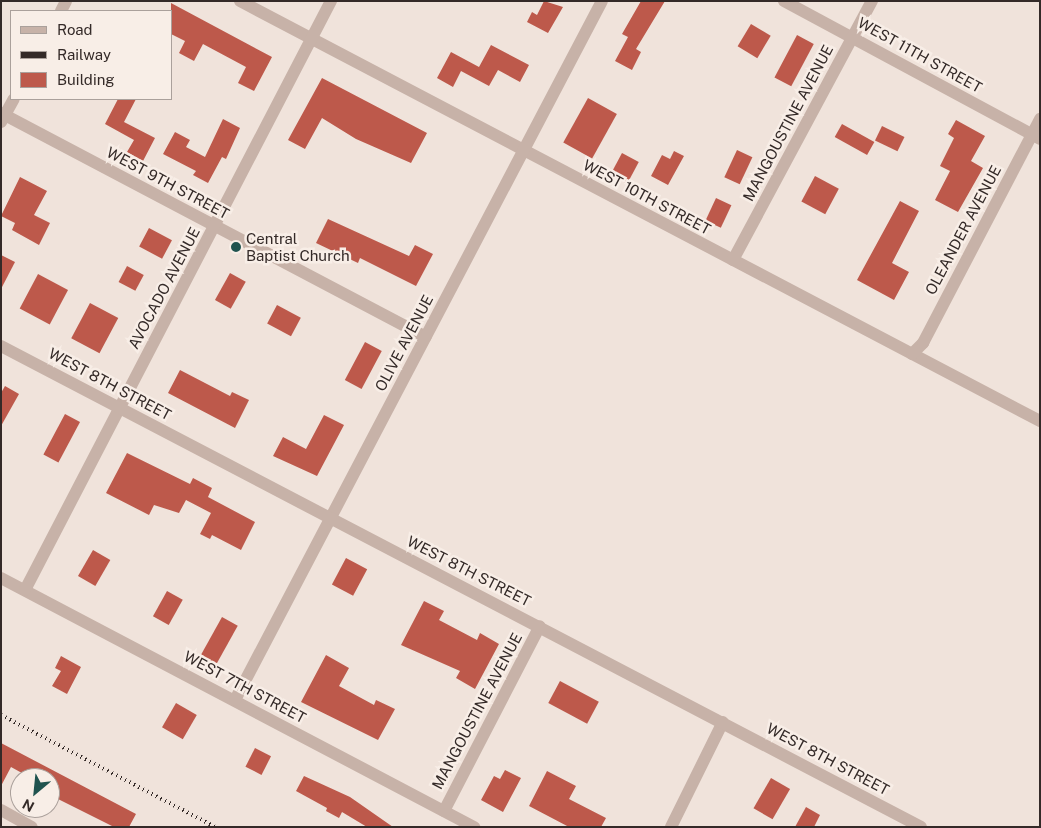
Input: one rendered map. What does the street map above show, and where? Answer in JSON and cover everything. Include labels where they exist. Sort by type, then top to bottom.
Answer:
[{"type":"street","name":"WEST 10TH STREET","points":[[240,1],[1040,421]]},
{"type":"street","name":"AVOCADO AVENUE","points":[[25,590],[331,1]]},
{"type":"street","name":"OLIVE AVENUE","points":[[235,700],[329,518],[426,338],[522,150],[602,1]]},
{"type":"street","name":"WEST 11TH STREET","points":[[784,1],[853,36],[1036,136]]},
{"type":"street","name":"MANGOUSTINE AVENUE","points":[[733,260],[872,1]]},
{"type":"street","points":[[2,117],[13,100]]},
{"type":"street","name":"WEST 9TH STREET","points":[[2,117],[215,226],[426,338]]},
{"type":"street","name":"OLEANDER AVENUE","points":[[912,354],[923,342],[1036,136],[1040,119]]},
{"type":"street","name":"WEST 8TH STREET","points":[[1,346],[723,722],[914,825]]},
{"type":"street","name":"WEST 7TH STREET","points":[[1,578],[474,827]]},
{"type":"street","name":"MANGOUSTINE AVENUE","points":[[444,811],[540,626]]},
{"type":"street","points":[[671,827],[723,722]]},
{"type":"street","points":[[1,810],[32,827]]},
{"type":"building","points":[[544,1],[563,7],[548,33],[527,22],[532,12],[537,15]]},
{"type":"building","points":[[641,1],[665,1],[636,49],[641,52],[632,70],[615,61],[628,37],[622,34]]},
{"type":"building","points":[[171,3],[272,57],[254,91],[238,83],[246,67],[203,44],[194,61],[179,53],[185,41],[172,34]]},
{"type":"building","points":[[751,24],[771,36],[757,58],[738,46]]},
{"type":"building","points":[[797,35],[814,44],[791,86],[774,77]]},
{"type":"building","points":[[491,45],[529,65],[520,82],[498,70],[489,86],[461,71],[453,87],[437,78],[451,52],[479,67]]},
{"type":"building","points":[[322,78],[427,133],[411,163],[356,139],[322,118],[305,149],[288,140]]},
{"type":"building","points":[[588,98],[617,114],[592,159],[563,143]]},
{"type":"building","points":[[117,100],[135,100],[124,122],[155,138],[143,161],[127,152],[134,140],[105,124]]},
{"type":"building","points":[[223,119],[240,128],[226,159],[222,157],[208,183],[193,175],[196,171],[163,154],[175,132],[190,140],[186,147],[205,157]]},
{"type":"building","points":[[956,120],[985,136],[971,161],[983,168],[958,212],[935,200],[950,171],[940,166],[954,138],[948,134]]},
{"type":"building","points":[[842,124],[874,142],[867,155],[835,137]]},
{"type":"building","points":[[882,126],[904,137],[897,151],[875,140]]},
{"type":"building","points":[[737,150],[752,157],[740,184],[724,177]]},
{"type":"building","points":[[674,151],[684,156],[668,185],[651,176],[662,155],[670,159]]},
{"type":"building","points":[[622,153],[639,162],[627,184],[610,175]]},
{"type":"building","points":[[815,176],[839,189],[825,214],[801,202]]},
{"type":"building","points":[[20,177],[47,191],[34,215],[50,223],[39,245],[12,230],[15,223],[1,216]]},
{"type":"building","points":[[716,198],[731,205],[721,228],[705,221]]},
{"type":"building","points":[[900,201],[919,211],[892,263],[909,272],[894,300],[857,280]]},
{"type":"building","points":[[328,219],[409,256],[415,245],[433,254],[416,286],[360,258],[358,263],[316,243]]},
{"type":"building","points":[[149,228],[172,240],[162,259],[139,247]]},
{"type":"building","points":[[1,255],[15,262],[1,289]]},
{"type":"building","points":[[127,266],[144,275],[135,291],[119,282]]},
{"type":"building","points":[[230,273],[246,282],[231,309],[215,300]]},
{"type":"building","points":[[38,274],[68,290],[50,324],[20,308]]},
{"type":"building","points":[[90,303],[118,318],[99,353],[71,338]]},
{"type":"building","points":[[277,305],[301,318],[291,336],[267,324]]},
{"type":"building","points":[[365,342],[382,351],[362,389],[345,380]]},
{"type":"building","points":[[180,370],[230,396],[232,392],[249,400],[235,428],[168,393]]},
{"type":"building","points":[[5,386],[19,394],[1,426],[1,393]]},
{"type":"building","points":[[65,414],[80,422],[58,463],[43,455]]},
{"type":"building","points":[[324,415],[344,425],[317,476],[273,456],[283,437],[306,449]]},
{"type":"building","points":[[127,453],[190,484],[193,478],[212,488],[208,497],[255,522],[241,550],[212,535],[210,539],[200,534],[211,513],[186,500],[179,513],[154,505],[149,515],[106,493]]},
{"type":"building","points":[[93,550],[110,560],[95,586],[78,576]]},
{"type":"building","points":[[346,558],[367,569],[353,596],[332,584]]},
{"type":"building","points":[[167,591],[183,600],[169,625],[153,616]]},
{"type":"building","points":[[424,601],[444,611],[439,620],[477,640],[480,633],[499,644],[475,689],[456,678],[460,671],[401,645]]},
{"type":"building","points":[[222,617],[238,626],[214,669],[198,660]]},
{"type":"building","points":[[326,655],[349,668],[339,686],[374,705],[376,700],[395,709],[378,740],[301,702]]},
{"type":"building","points":[[61,656],[81,667],[67,694],[52,686],[61,671],[55,668]]},
{"type":"building","points":[[560,681],[599,702],[587,724],[548,703]]},
{"type":"building","points":[[176,703],[197,715],[183,739],[162,727]]},
{"type":"building","points":[[1,743],[49,768],[11,767],[1,786]]},
{"type":"building","points":[[255,748],[271,756],[262,775],[245,767]]},
{"type":"building","points":[[505,770],[521,778],[503,812],[481,800],[494,776],[500,779]]},
{"type":"building","points":[[547,771],[576,786],[569,799],[606,818],[601,827],[569,827],[529,806]]},
{"type":"building","points":[[60,774],[136,814],[129,827],[114,827],[60,800]]},
{"type":"building","points":[[304,776],[350,797],[393,827],[367,827],[342,812],[339,818],[326,811],[327,808],[296,791]]},
{"type":"building","points":[[771,778],[790,789],[773,819],[754,808]]},
{"type":"building","points":[[806,807],[820,815],[814,827],[795,827]]},
{"type":"railway","points":[[1,715],[215,827]]},
{"type":"place","name":"Central Baptist Church","points":[[236,247]]}]
